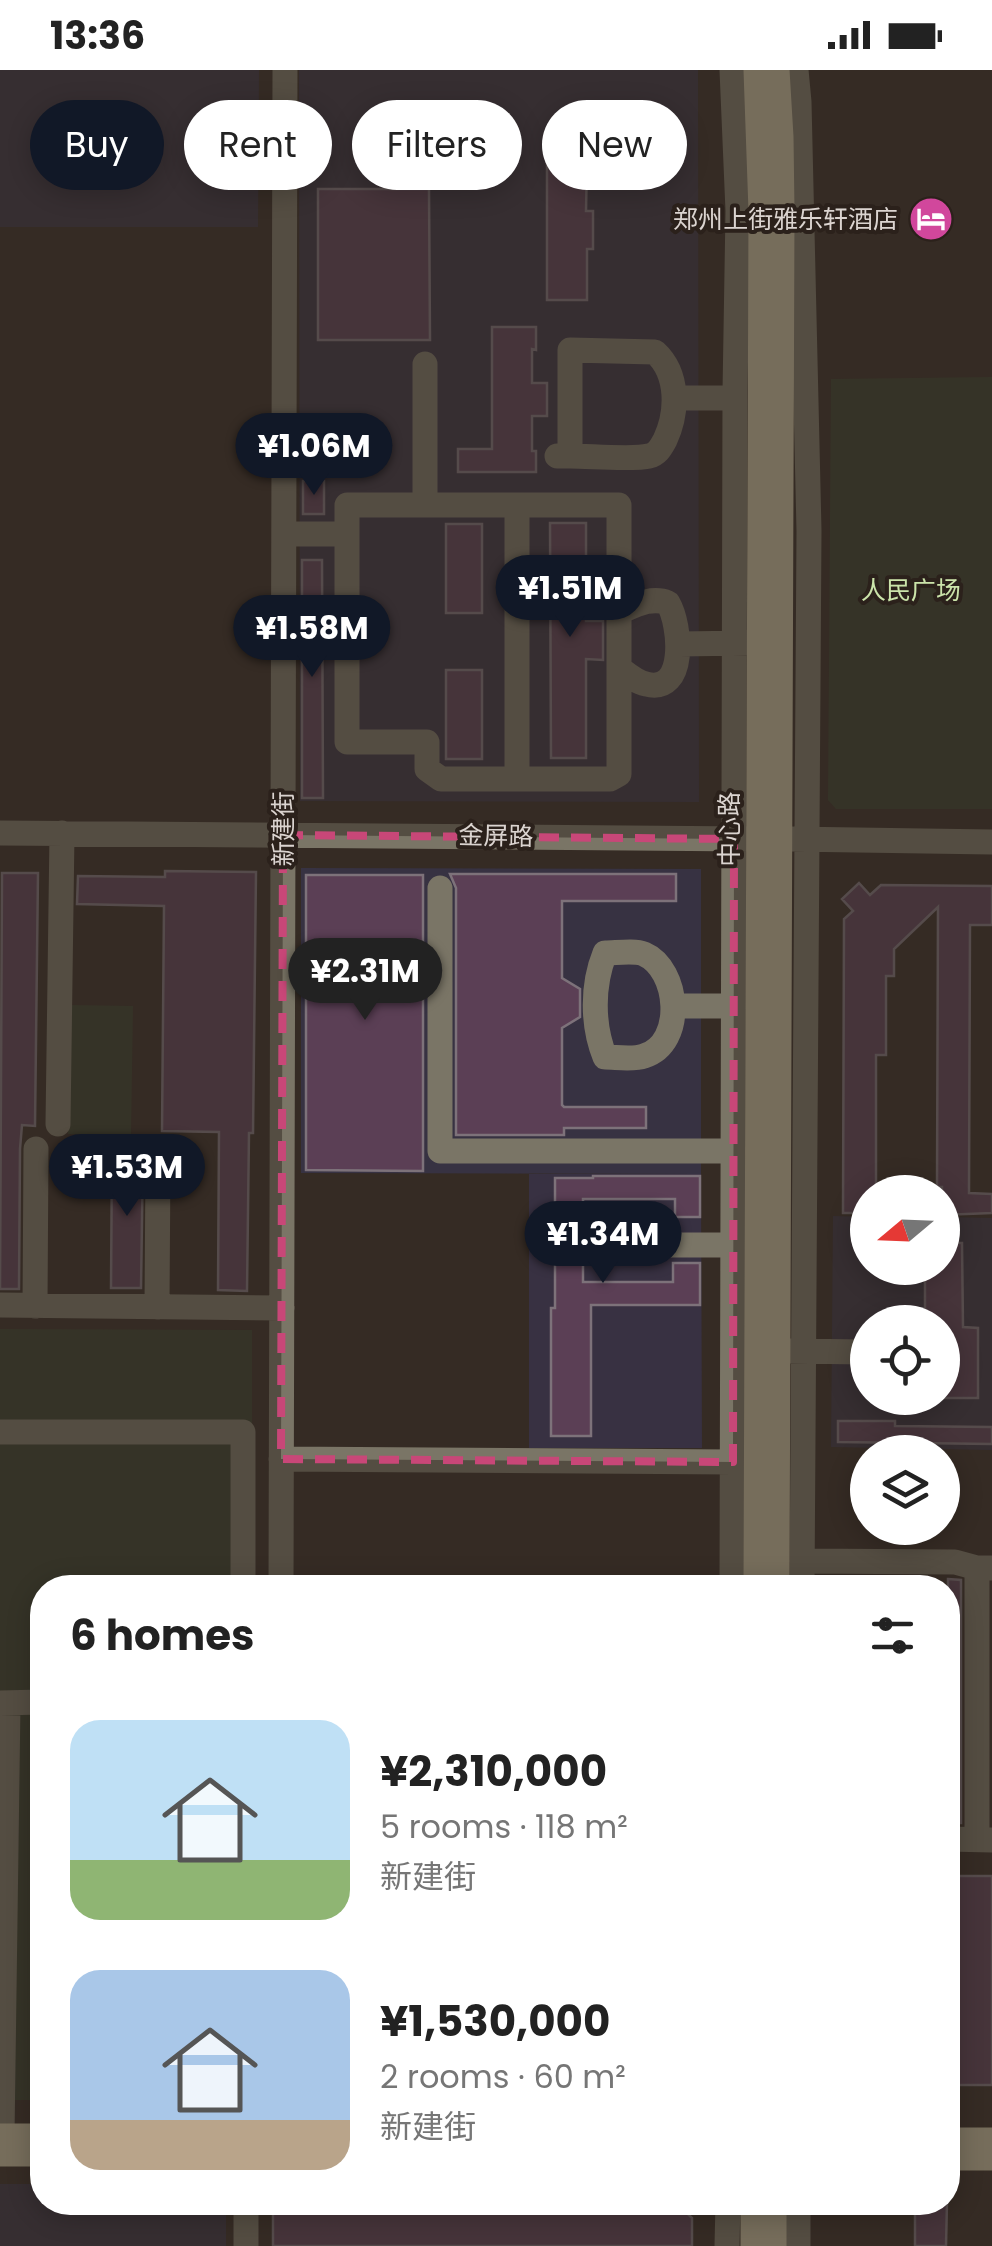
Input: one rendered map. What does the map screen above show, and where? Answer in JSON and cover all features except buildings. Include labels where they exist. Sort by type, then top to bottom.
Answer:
[{"type":"main road","name":"中心路","points":[[756,70],[761,211],[747,643],[791,1351],[778,1575]]},
{"type":"main road","name":"中心路","points":[[756,1575],[757,839],[782,211],[777,70]]},
{"type":"main road","points":[[1,2142],[30,2138]]},
{"type":"main road","points":[[960,2140],[992,2140]]},
{"type":"main road","points":[[1,2142],[30,2150]]},
{"type":"main road","points":[[960,2158],[992,2158]]},
{"type":"main road","points":[[753,2215],[753,2246]]},
{"type":"main road","points":[[774,2215],[774,2246]]},
{"type":"street","name":"新建街","points":[[281,1575],[285,70]]},
{"type":"street","points":[[679,644],[747,643],[735,398],[738,212],[732,70]]},
{"type":"street","points":[[796,70],[809,530],[807,840],[791,1351],[802,1574],[955,1562],[984,1568],[984,1840]]},
{"type":"street","points":[[570,350],[655,352],[668,368],[674,398],[671,427],[661,449],[654,454],[564,456],[570,350]]},
{"type":"street","points":[[424,364],[425,504]]},
{"type":"street","points":[[674,398],[735,398]]},
{"type":"street","points":[[347,505],[517,505],[618,505],[619,774],[610,779],[441,778],[427,768],[427,742],[347,742],[347,505]]},
{"type":"street","points":[[517,505],[517,779]]},
{"type":"street","points":[[284,534],[347,534]]},
{"type":"street","points":[[618,668],[646,684],[658,684],[674,669],[679,644],[675,616],[668,602],[646,602],[619,612]]},
{"type":"street","name":"金屏路","points":[[0,833],[992,842]]},
{"type":"street","points":[[58,1124],[62,834]]},
{"type":"street","points":[[732,1575],[734,1006],[757,839]]},
{"type":"street","points":[[440,888],[440,1151],[734,1151]]},
{"type":"street","points":[[674,1006],[734,1006]]},
{"type":"street","points":[[34,1306],[36,1149]]},
{"type":"street","points":[[157,1306],[158,1158]]},
{"type":"street","points":[[604,1244],[734,1245]]},
{"type":"street","points":[[0,1305],[282,1308]]},
{"type":"street","points":[[791,1351],[850,1351]]},
{"type":"street","points":[[0,1432],[242,1432],[243,1575]]},
{"type":"street","points":[[281,1460],[733,1462]]},
{"type":"street","points":[[1,2142],[4,1702],[30,1702]]},
{"type":"street","points":[[246,2215],[246,2246]]},
{"type":"street","points":[[728,2215],[728,2246]]},
{"type":"street","points":[[798,2215],[798,2246]]},
{"type":"highlighted area","points":[[283,835],[734,839],[733,1462],[281,1459]]},
{"type":"shaded area","points":[[0,70],[259,70],[259,100],[184,100],[184,190],[258,190],[258,227],[0,227]]},
{"type":"shaded area","points":[[299,70],[698,70],[699,802],[300,801],[299,190],[332,190],[332,100],[299,100]]},
{"type":"shaded area","points":[[301,868],[701,869],[701,1174],[301,1173]]},
{"type":"shaded area","points":[[529,1174],[701,1174],[702,1448],[529,1448]]},
{"type":"shaded area","points":[[833,1216],[850,1216],[850,1285],[960,1285],[960,1217],[992,1218],[992,1450],[960,1449],[960,1435],[850,1435],[850,1447],[831,1447]]},
{"type":"shaded area","points":[[0,2184],[30,2184],[30,2215],[226,2215],[226,2246],[0,2246]]},
{"type":"green space","name":"人民广场","points":[[992,377],[992,809],[836,809],[828,800],[831,379]]},
{"type":"green space","points":[[70,1005],[133,1006],[131,1135],[68,1134]]},
{"type":"green space","points":[[0,1329],[252,1330],[252,1575],[30,1575],[30,2100],[0,2100]]},
{"type":"place","name":"郑州上街雅乐轩酒店","points":[[931,219]]}]
